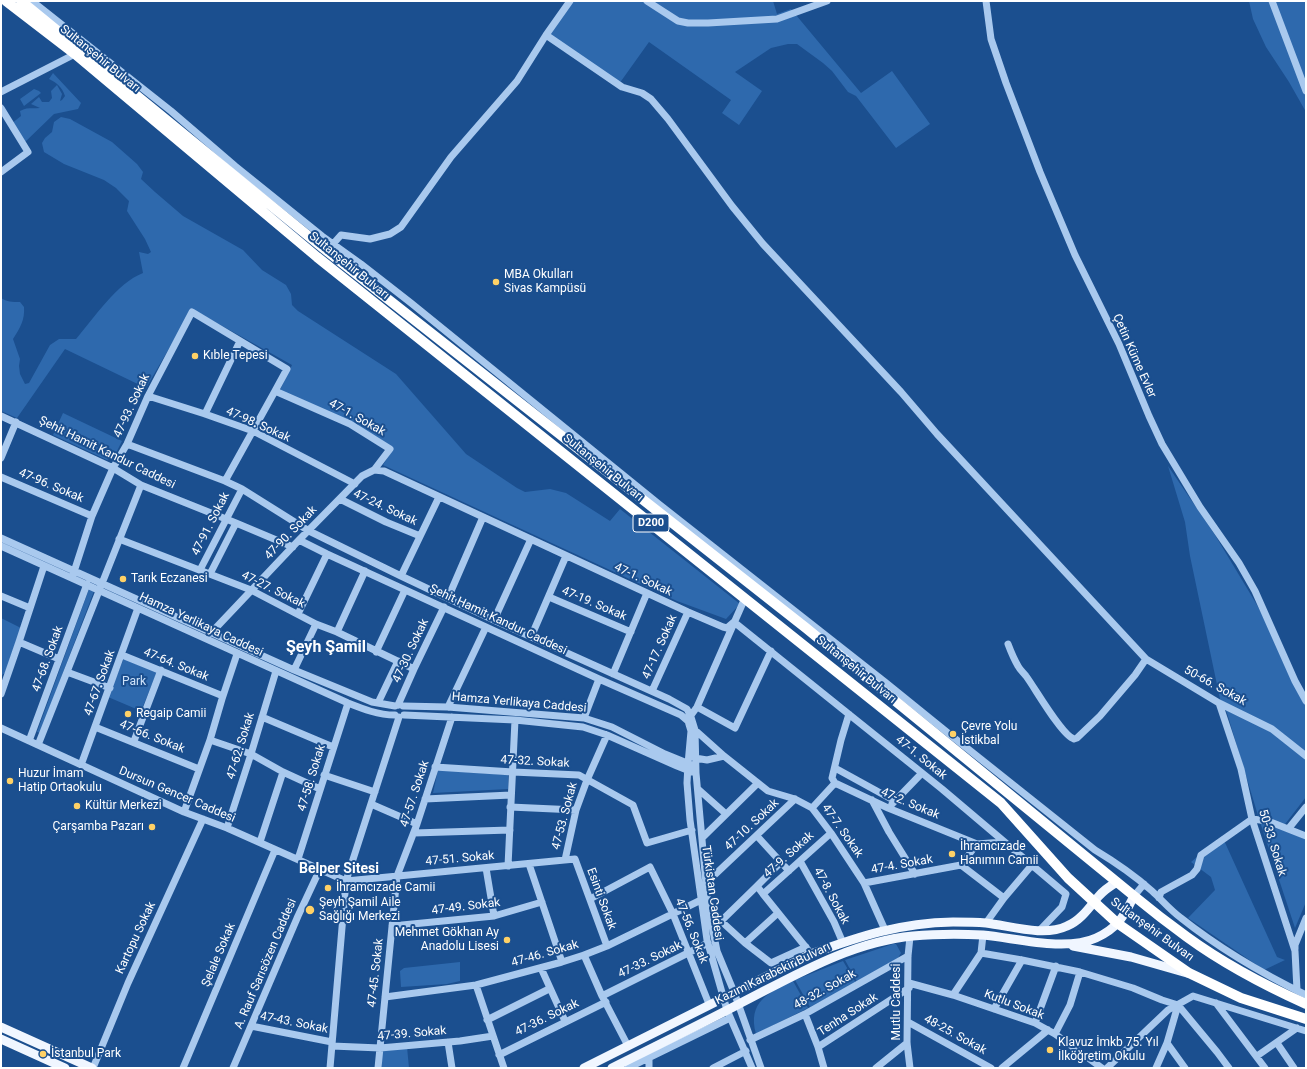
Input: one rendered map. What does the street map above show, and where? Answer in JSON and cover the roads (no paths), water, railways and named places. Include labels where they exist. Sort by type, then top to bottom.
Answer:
[{"type":"highway","name":"Sultanşehir Bulvarı","points":[[6,1],[75,54],[317,257],[1001,803],[1068,878],[1117,923],[1189,973],[1241,998],[1306,1019]]},
{"type":"highway","name":"Sultanşehir Bulvarı","points":[[21,1],[323,248],[806,628],[1116,882],[1187,937],[1233,967],[1279,992],[1306,1004]]},
{"type":"main road","name":"Kazım Karabekir Bulvarı","points":[[584,1068],[734,992],[808,951],[843,943],[885,930],[926,923],[986,923],[1039,931],[1055,930],[1067,926],[1080,917],[1101,894],[1116,882]]},
{"type":"main road","name":"Kazım Karabekir Bulvarı","points":[[612,1068],[729,1014],[738,1005],[796,974],[830,959],[887,940],[948,934],[983,935],[1062,944],[1078,942],[1104,934],[1126,913],[1134,896]]},
{"type":"main road","points":[[1062,944],[1131,957],[1189,973]]},
{"type":"main road","points":[[1,1027],[92,1068]]},
{"type":"main road","points":[[1,1040],[65,1068]]},
{"type":"street","name":"Sultanşehir Bulvarı","points":[[32,1],[171,112],[235,166],[436,323],[660,504],[1095,850],[1144,884],[1179,918],[1212,942],[1254,969],[1306,995]]},
{"type":"street","points":[[333,244],[341,235],[370,239],[390,234],[401,226],[451,157],[517,81],[546,35],[570,1]]},
{"type":"street","points":[[648,1],[678,21],[688,23],[777,19],[827,1]]},
{"type":"street","name":"Çetin Küme Evler","points":[[986,1],[991,40],[1040,172],[1075,255],[1119,344],[1148,416],[1162,444],[1200,507],[1239,563],[1254,591],[1295,681],[1306,701]]},
{"type":"street","points":[[1272,1],[1306,91]]},
{"type":"street","name":"50-66. Sokak","points":[[546,35],[622,87],[642,93],[651,99],[668,119],[732,206],[763,244],[1146,659],[1219,703],[1272,729],[1306,756]]},
{"type":"street","points":[[1,92],[75,54]]},
{"type":"street","points":[[1,108],[28,152],[1,172]]},
{"type":"street","name":"47-93. Sokak","points":[[73,575],[92,516],[113,468],[127,444],[148,396],[192,312],[240,341]]},
{"type":"street","points":[[204,414],[240,341],[286,369],[225,481]]},
{"type":"street","name":"47-1. Sokak","points":[[275,391],[350,424],[390,449],[374,470]]},
{"type":"street","name":"47-98. Sokak","points":[[148,396],[253,431],[355,484]]},
{"type":"street","name":"Şehit Hamit Kandur Caddesi","points":[[1,416],[113,468],[140,484],[236,522],[292,547]]},
{"type":"street","points":[[1,458],[16,422]]},
{"type":"street","name":"Şehit Hamit Kandur Caddesi","points":[[127,444],[225,481],[242,489],[309,530],[401,576],[687,708],[689,718],[681,716],[444,608],[299,540]]},
{"type":"street","name":"47-1. Sokak","points":[[374,470],[384,471],[723,627],[727,628],[734,622],[922,773],[1066,894],[1062,907],[1039,931]]},
{"type":"street","name":"47-90. Sokak","points":[[211,633],[292,547],[362,476],[374,470]]},
{"type":"street","name":"47-96. Sokak","points":[[1,477],[92,516]]},
{"type":"street","name":"47-68. Sokak","points":[[38,745],[140,484]]},
{"type":"street","name":"47-91. Sokak","points":[[200,570],[242,489]]},
{"type":"street","points":[[401,576],[439,497]]},
{"type":"street","name":"47-24. Sokak","points":[[340,499],[386,522],[420,536]]},
{"type":"street","points":[[448,598],[483,517]]},
{"type":"street","name":"47-91. Sokak","points":[[210,574],[236,522]]},
{"type":"street","name":"Hamza Yerlikaya Caddesi","points":[[1,538],[73,575],[372,702],[399,706],[448,707],[584,718],[612,727],[688,767]]},
{"type":"street","name":"47-27. Sokak","points":[[119,539],[251,590],[316,624],[337,632],[414,669]]},
{"type":"street","points":[[494,620],[531,539]]},
{"type":"street","name":"Hamza Yerlikaya Caddesi","points":[[1,546],[44,566],[73,575],[87,584],[101,587],[138,608],[237,654],[348,703],[372,712],[399,716],[515,720],[582,727],[607,735],[688,767],[724,756]]},
{"type":"street","points":[[298,614],[327,554]]},
{"type":"street","points":[[531,637],[566,556]]},
{"type":"street","points":[[1,694],[4,678],[19,642],[44,566]]},
{"type":"street","points":[[337,632],[365,571]]},
{"type":"street","name":"47-68. Sokak","points":[[29,741],[87,584]]},
{"type":"street","points":[[376,652],[405,590]]},
{"type":"street","points":[[613,674],[647,593]]},
{"type":"street","points":[[1,596],[30,608]]},
{"type":"street","name":"47-19. Sokak","points":[[549,597],[630,632]]},
{"type":"street","points":[[689,718],[697,707],[745,598]]},
{"type":"street","name":"47-67. Sokak","points":[[81,765],[138,608]]},
{"type":"street","name":"47-30. Sokak","points":[[399,706],[414,669],[444,608]]},
{"type":"street","name":"47-17. Sokak","points":[[652,691],[688,612]]},
{"type":"street","points":[[294,670],[316,624]]},
{"type":"street","points":[[448,707],[486,627]]},
{"type":"street","points":[[19,642],[59,659]]},
{"type":"street","points":[[1008,644],[1018,666],[1042,701],[1069,736],[1074,739],[1077,738],[1100,716],[1135,675],[1146,659]]},
{"type":"street","points":[[697,707],[735,728],[771,651]]},
{"type":"street","points":[[184,812],[210,740],[237,654]]},
{"type":"street","name":"47-64. Sokak","points":[[122,655],[223,696]]},
{"type":"street","name":"47-30. Sokak","points":[[378,703],[398,661]]},
{"type":"street","points":[[134,741],[161,670]]},
{"type":"street","name":"47-62. Sokak","points":[[227,828],[276,671]]},
{"type":"street","points":[[67,672],[110,688]]},
{"type":"street","points":[[584,718],[600,679]]},
{"type":"street","name":"47-58. Sokak","points":[[298,859],[348,703]]},
{"type":"street","name":"50-33. Sokak","points":[[1219,703],[1241,769],[1252,819],[1295,951],[1297,990]]},
{"type":"street","points":[[330,1068],[346,881],[399,716],[405,711],[399,706],[393,710],[399,716]]},
{"type":"street","points":[[812,808],[835,783],[832,778],[849,714]]},
{"type":"street","points":[[262,717],[333,747]]},
{"type":"street","name":"47-57. Sokak","points":[[397,876],[414,833],[452,717]]},
{"type":"street","name":"Türkistan Caddesi","points":[[689,718],[695,730],[695,766],[708,906],[717,951],[734,992],[761,1068]]},
{"type":"street","name":"Türkistan Caddesi","points":[[689,718],[691,731],[688,783],[692,830],[708,943],[723,997],[752,1068]]},
{"type":"street","points":[[508,866],[515,720]]},
{"type":"street","name":"47-66. Sokak","points":[[95,727],[134,741],[200,769]]},
{"type":"street","name":"Dursun Gencer Caddesi","points":[[1,728],[184,812],[260,842],[346,881]]},
{"type":"street","name":"47-7. Sokak","points":[[695,730],[724,756],[768,791],[795,799],[812,808],[831,833],[864,883],[885,930]]},
{"type":"street","name":"47-53. Sokak","points":[[565,860],[576,810],[586,780],[607,735]]},
{"type":"street","points":[[210,740],[251,754],[283,772],[320,789]]},
{"type":"street","name":"47-32. Sokak","points":[[435,767],[579,775],[633,805],[647,843],[692,830]]},
{"type":"street","points":[[835,768],[895,801]]},
{"type":"street","points":[[260,842],[283,772]]},
{"type":"street","points":[[888,808],[922,773]]},
{"type":"street","points":[[324,775],[375,792]]},
{"type":"street","points":[[702,838],[758,783]]},
{"type":"street","name":"47-2. Sokak","points":[[835,783],[888,808],[977,844]]},
{"type":"street","points":[[698,789],[726,814]]},
{"type":"street","points":[[425,799],[511,795]]},
{"type":"street","name":"47-10. Sokak","points":[[706,883],[795,799]]},
{"type":"street","points":[[872,800],[889,832],[915,874]]},
{"type":"street","points":[[371,804],[417,824]]},
{"type":"street","points":[[510,807],[576,810]]},
{"type":"street","points":[[1289,828],[1306,807]]},
{"type":"street","name":"Kartopu Sokak","points":[[92,1068],[128,983],[203,819]]},
{"type":"street","points":[[1159,898],[1161,892],[1192,875],[1197,869],[1201,855],[1252,819],[1268,821],[1306,836]]},
{"type":"street","points":[[414,833],[510,830]]},
{"type":"street","name":"47-9. Sokak","points":[[713,929],[757,886],[763,894],[831,833]]},
{"type":"street","points":[[757,836],[789,871]]},
{"type":"street","points":[[1004,842],[977,844],[962,865],[1004,898]]},
{"type":"street","name":"Şelale Sokak","points":[[183,1068],[275,850]]},
{"type":"street","name":"47-51. Sokak","points":[[346,881],[575,859]]},
{"type":"street","name":"Esinti Sokak","points":[[575,859],[607,946]]},
{"type":"street","name":"47-8. Sokak","points":[[800,861],[834,922],[843,943]]},
{"type":"street","points":[[757,886],[781,862]]},
{"type":"street","points":[[529,864],[562,962]]},
{"type":"street","name":"47-4. Sokak","points":[[864,883],[962,865]]},
{"type":"street","points":[[986,923],[1004,898],[1032,865]]},
{"type":"street","name":"47-56. Sokak","points":[[590,899],[650,867],[673,914],[709,1004]]},
{"type":"street","points":[[486,868],[494,916]]},
{"type":"street","name":"A. Rauf Sarısözen Caddesi","points":[[233,1068],[298,916],[320,869]]},
{"type":"street","points":[[1116,882],[1125,870]]},
{"type":"street","name":"47-45. Sokak","points":[[378,1068],[397,876]]},
{"type":"street","name":"Kazım Karabekir Bulvarı","points":[[1134,896],[1144,884]]},
{"type":"street","points":[[721,921],[745,943],[771,963],[808,951],[763,894]]},
{"type":"street","name":"47-46. Sokak","points":[[385,997],[476,985],[562,962],[607,946],[701,900]]},
{"type":"street","name":"47-49. Sokak","points":[[392,926],[494,916],[542,902]]},
{"type":"street","points":[[745,943],[778,913]]},
{"type":"street","points":[[1295,951],[1295,945],[1306,918]]},
{"type":"street","points":[[953,995],[981,953],[983,935]]},
{"type":"street","name":"Mutlu Caddesi","points":[[910,937],[908,956],[908,1043],[910,1068]]},
{"type":"street","name":"47-33. Sokak","points":[[604,999],[708,943]]},
{"type":"street","points":[[981,953],[1056,966],[1080,972],[1133,988],[1178,1005],[1229,1068]]},
{"type":"street","points":[[584,955],[628,1046]]},
{"type":"street","name":"48-32. Sokak","points":[[750,1040],[805,1014],[908,956]]},
{"type":"street","points":[[994,1009],[1022,960]]},
{"type":"street","points":[[1035,1023],[1056,966]]},
{"type":"street","points":[[541,968],[565,1021]]},
{"type":"street","points":[[1055,1034],[1070,1005],[1080,972]]},
{"type":"street","points":[[476,985],[498,1055],[504,1068]]},
{"type":"street","name":"Kutlu Sokak","points":[[909,986],[953,995],[1035,1023],[1055,1034],[1102,1068]]},
{"type":"street","name":"Tenha Sokak","points":[[818,1047],[909,986]]},
{"type":"street","points":[[487,1020],[549,988]]},
{"type":"street","points":[[1107,1068],[1168,1010],[1193,996],[1306,1031]]},
{"type":"street","name":"47-36. Sokak","points":[[498,1055],[565,1021],[604,999]]},
{"type":"street","points":[[1216,1003],[1258,1056],[1265,1068]]},
{"type":"street","points":[[1156,1068],[1167,1043],[1178,1005]]},
{"type":"street","points":[[628,1068],[729,1014]]},
{"type":"street","points":[[805,1014],[818,1047],[824,1068]]},
{"type":"street","name":"48-25. Sokak","points":[[908,1022],[991,1068]]},
{"type":"street","name":"47-43. Sokak","points":[[251,1026],[332,1044]]},
{"type":"street","points":[[1258,1056],[1297,1028]]},
{"type":"street","points":[[1002,1068],[1048,1030]]},
{"type":"street","name":"47-39. Sokak","points":[[332,1044],[380,1048],[448,1042],[493,1036]]},
{"type":"street","points":[[448,1042],[452,1068]]},
{"type":"street","points":[[876,1068],[908,1043]]},
{"type":"street","points":[[1167,1043],[1184,1068]]},
{"type":"street","points":[[1277,1043],[1294,1068]]},
{"type":"street","points":[[713,1068],[746,1051]]},
{"type":"street","points":[[649,1068],[650,1057]]},
{"type":"place","name":"MBA Okulları Sivas Kampüsü","points":[[496,282]]},
{"type":"place","name":"Kıble Tepesi","points":[[195,356]]},
{"type":"place","name":"Tarık Eczanesi","points":[[123,579]]},
{"type":"place","name":"Regaip Camii","points":[[128,714]]},
{"type":"place","name":"Çevre Yolu İstikbal","points":[[953,734]]},
{"type":"place","name":"Huzur İmam Hatip Ortaokulu","points":[[10,781]]},
{"type":"place","name":"Kültür Merkezi","points":[[77,806]]},
{"type":"place","name":"Çarşamba Pazarı","points":[[152,827]]},
{"type":"place","name":"İhramcızade Hanımın Camii","points":[[952,854]]},
{"type":"place","name":"İhramcızade Camii","points":[[328,888]]},
{"type":"place","name":"Şeyh Şamil Aile Sağlığı Merkezi","points":[[310,910]]},
{"type":"place","name":"Mehmet Gökhan Ay Anadolu Lisesi","points":[[507,940]]},
{"type":"place","name":"Klavuz İmkb 75. Yıl İlköğretim Okulu","points":[[1050,1050]]},
{"type":"place","name":"İstanbul Park","points":[[43,1054]]},
{"type":"district","name":"Şeyh Şamil","points":[[326,648]]},
{"type":"district","name":"Belper Sitesi","points":[[339,869]]},
{"type":"park label","name":"Park","points":[[134,682]]}]
